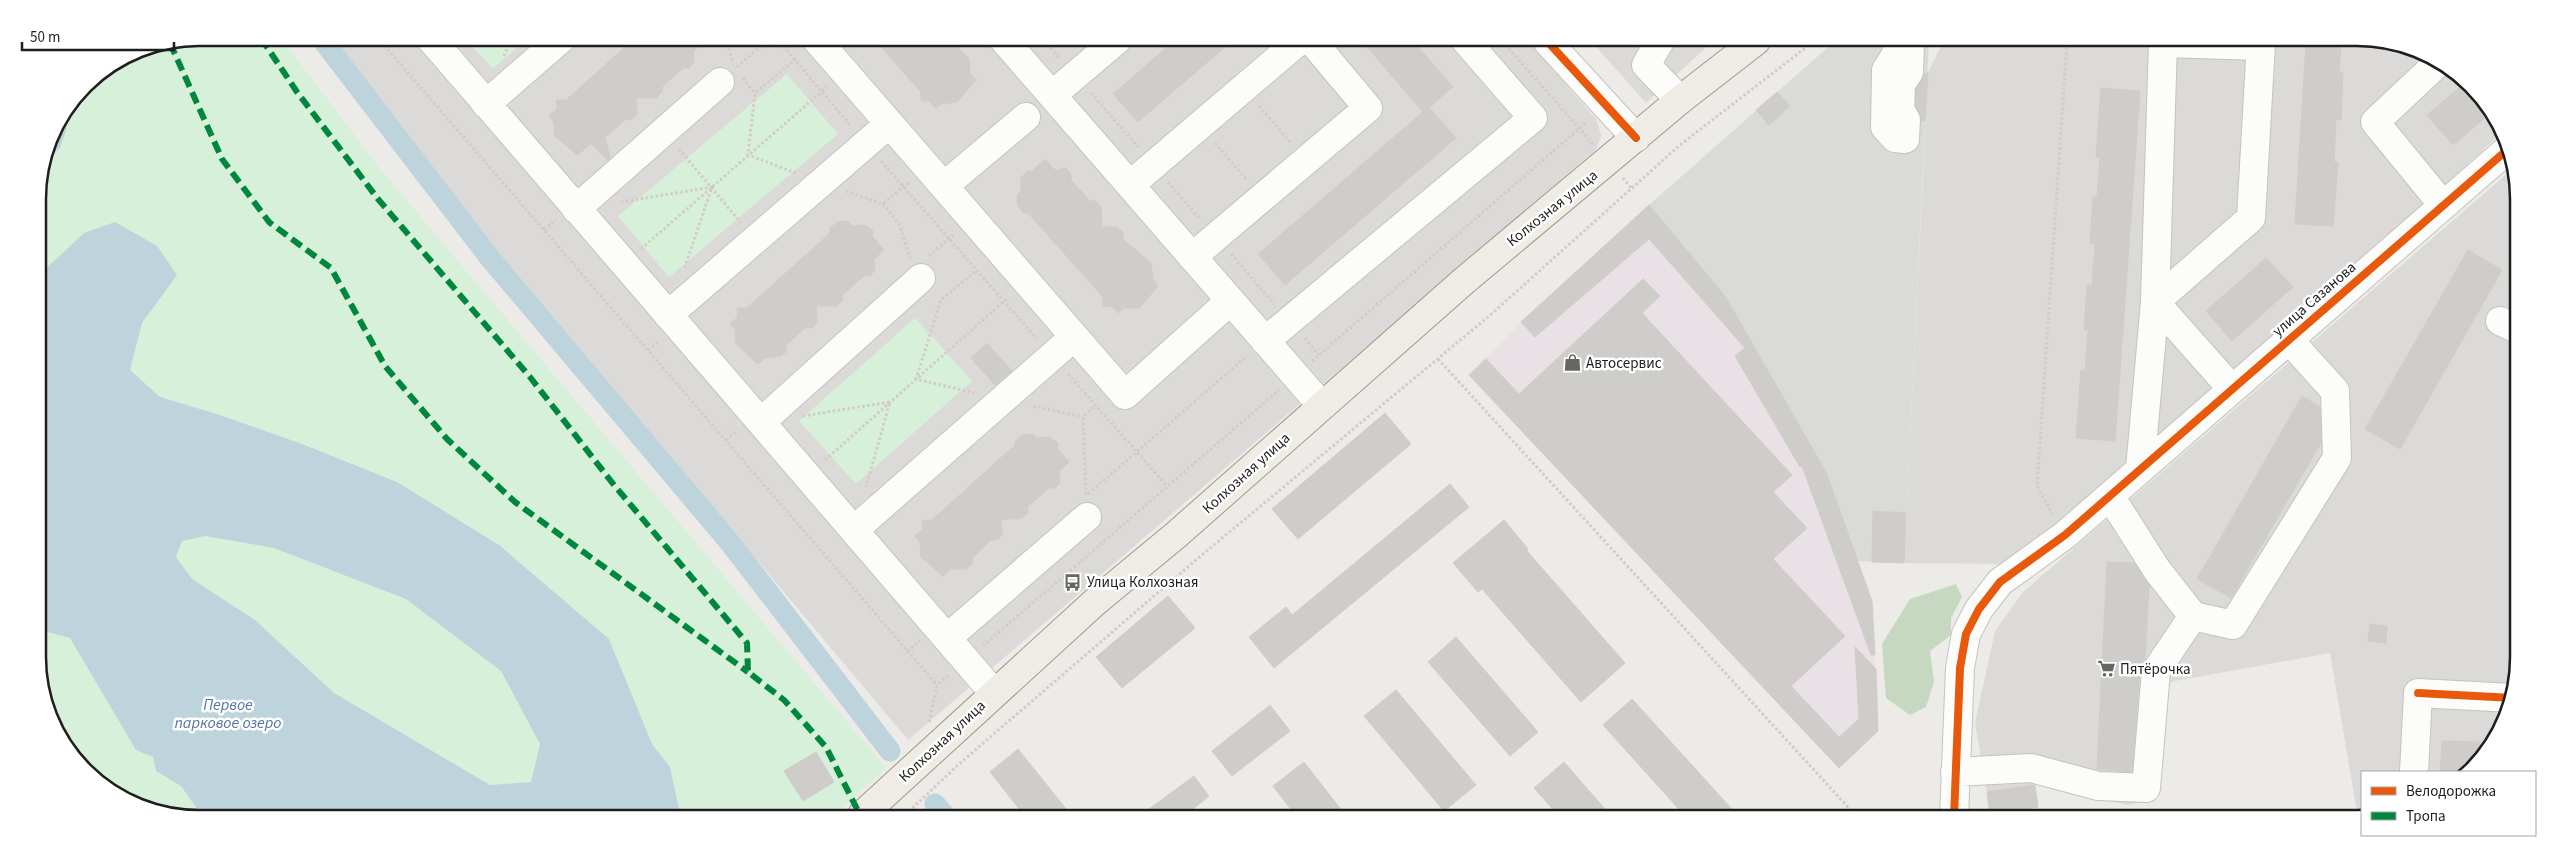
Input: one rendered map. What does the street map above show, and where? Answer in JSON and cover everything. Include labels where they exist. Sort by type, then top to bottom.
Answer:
[{"type":"main road","name":"Колхозная улица","points":[[867,810],[994,693],[1465,280],[1680,100],[1750,46]]},
{"type":"street","points":[[1130,184],[1292,46]]},
{"type":"street","points":[[1192,257],[1368,108],[1316,46]]},
{"type":"street","points":[[1265,341],[1533,118],[1471,46]]},
{"type":"street","points":[[1552,46],[1636,138]]},
{"type":"street","points":[[1657,46],[1646,65],[1680,100]]},
{"type":"street","points":[[1898,46],[1895,56],[1886,70],[1885,127],[1895,138],[1906,139],[1906,120],[1916,110],[1917,85],[1909,72],[1910,46]]},
{"type":"street","points":[[2140,469],[2155,302],[2163,46]]},
{"type":"street","points":[[2155,302],[2250,218],[2260,46]]},
{"type":"street","points":[[438,47],[994,693]]},
{"type":"street","points":[[486,104],[552,47]]},
{"type":"street","points":[[823,47],[1124,395],[1230,301]]},
{"type":"street","points":[[1010,47],[1322,406]]},
{"type":"street","points":[[1052,95],[1109,47]]},
{"type":"street","points":[[2433,67],[2375,122],[2443,205]]},
{"type":"street","points":[[576,209],[720,82]]},
{"type":"street","points":[[944,186],[1026,117]]},
{"type":"street","points":[[668,315],[890,124]]},
{"type":"street","name":"улица Сазанова","points":[[1954,809],[1960,668],[1966,634],[1980,609],[2000,582],[2065,535],[2503,154]]},
{"type":"street","points":[[761,422],[920,265]]},
{"type":"street","points":[[2155,302],[2232,389]]},
{"type":"street","points":[[854,530],[1074,336]]},
{"type":"street","points":[[2110,496],[2157,570],[2193,616],[2233,625],[2337,458],[2335,391],[2289,340]]},
{"type":"street","points":[[947,638],[1086,506]]},
{"type":"street","points":[[1955,772],[2031,768],[2098,786],[2146,788],[2156,672],[2193,616]]},
{"type":"street","points":[[2414,771],[2418,693],[2505,698]]},
{"type":"path","points":[[1507,46],[1580,129]]},
{"type":"path","points":[[911,810],[1197,559],[1488,317],[1680,145],[1808,46]]},
{"type":"path","points":[[2065,535],[2036,486],[2067,46]]},
{"type":"path","points":[[386,47],[937,685],[1580,129],[1605,105]]},
{"type":"path","points":[[720,82],[760,47]]},
{"type":"path","points":[[784,47],[866,144],[1167,486]]},
{"type":"path","points":[[748,156],[755,93],[810,47]]},
{"type":"path","points":[[1050,47],[1319,355]]},
{"type":"path","points":[[624,264],[844,72]]},
{"type":"path","points":[[1244,88],[1306,160]]},
{"type":"path","points":[[1200,125],[1262,198]]},
{"type":"path","points":[[664,132],[755,240]]},
{"type":"path","points":[[615,202],[712,187]]},
{"type":"path","points":[[681,279],[712,187]]},
{"type":"path","points":[[883,204],[900,225],[920,265],[972,219]]},
{"type":"path","points":[[916,379],[941,300],[976,270]]},
{"type":"path","points":[[807,476],[1027,282]]},
{"type":"path","points":[[1086,506],[1136,450],[1265,341]]},
{"type":"path","points":[[1438,359],[1849,809]]},
{"type":"path","points":[[798,416],[890,402]]},
{"type":"path","points":[[864,494],[890,402]]},
{"type":"path","points":[[1083,417],[1088,554]]},
{"type":"shaded area","points":[[1533,46],[1596,119],[1601,135],[1596,150],[908,740],[490,242],[335,47]]},
{"type":"shaded area","points":[[1596,46],[1707,46],[1646,103]]},
{"type":"shaded area","points":[[1829,46],[1929,46],[1904,563],[1858,561],[1827,474],[1725,296],[1649,205]]},
{"type":"shaded area","points":[[1941,46],[2357,46],[2377,48],[2397,51],[2415,58],[2450,78],[2478,106],[2496,138],[2398,229],[2010,564],[1904,563],[1928,73]]},
{"type":"shaded area","points":[[2507,174],[2510,199],[2510,657],[2505,697],[2494,725],[2472,758],[2458,771],[2361,771],[2361,809],[2356,809],[2330,653],[2164,683],[2158,797],[2128,805],[2035,784],[1987,792],[1975,723],[1995,631],[2023,592]]},
{"type":"shaded area","points":[[1649,205],[1725,296],[1827,474],[1872,601],[1878,731],[1839,768],[1469,375],[1521,322]]},
{"type":"green space","points":[[189,47],[288,47],[381,170],[886,768],[841,810],[199,810],[159,805],[131,794],[98,772],[84,758],[62,725],[49,687],[46,657],[47,189],[49,169],[54,150],[62,131],[84,98],[98,84],[131,62],[169,49]]},
{"type":"green space","points":[[473,47],[517,47],[493,69]]},
{"type":"green space","points":[[787,74],[838,134],[669,277],[618,216]]},
{"type":"green space","points":[[915,318],[972,381],[856,484],[799,421]]},
{"type":"green space","points":[[1956,584],[1962,597],[1951,618],[1951,635],[1930,651],[1934,682],[1926,707],[1910,715],[1886,698],[1882,644],[1910,599]]},
{"type":"water","points":[[65,126],[67,128],[60,148],[52,155]]},
{"type":"water","name":"Первое парковое озеро","points":[[115,222],[157,246],[177,275],[142,323],[130,370],[160,397],[220,415],[302,444],[397,482],[499,545],[609,639],[652,744],[670,767],[679,810],[198,810],[181,786],[156,771],[153,757],[136,750],[70,638],[46,632],[47,268],[84,233]],"holes":[[[205,536],[274,548],[406,599],[501,671],[540,744],[531,782],[490,785],[334,693],[255,620],[192,579],[176,557],[182,541]]]},
{"type":"building","points":[[1367,46],[1418,46],[1453,87],[1429,107],[1456,138],[1285,285],[1258,254],[1423,112]]},
{"type":"building","points":[[2306,46],[2341,46],[2339,72],[2343,72],[2341,120],[2336,119],[2334,162],[2338,162],[2333,226],[2295,224]]},
{"type":"building","points":[[625,47],[698,47],[693,52],[694,62],[689,68],[683,68],[662,87],[662,92],[656,98],[636,98],[637,114],[632,119],[625,120],[605,137],[610,158],[608,160],[591,144],[577,155],[555,136],[554,122],[549,116],[557,109],[556,100],[566,100]]},
{"type":"building","points":[[881,47],[956,47],[969,58],[970,73],[976,80],[957,102],[941,104],[936,108],[929,101],[921,101],[921,92]]},
{"type":"building","points":[[1167,47],[1225,47],[1138,122],[1113,94]]},
{"type":"building","points":[[1925,73],[1928,73],[1925,121],[1922,121],[1916,106],[1916,89]]},
{"type":"building","points":[[2460,87],[2478,106],[2485,117],[2453,145],[2427,115]]},
{"type":"building","points":[[2101,88],[2140,91],[2115,441],[2076,438],[2081,370],[2085,371],[2088,330],[2084,330],[2087,285],[2092,285],[2095,244],[2090,243],[2093,197],[2097,197],[2100,157],[2096,157]]},
{"type":"building","points":[[1777,92],[1790,106],[1769,125],[1756,110]]},
{"type":"building","points":[[1045,159],[1055,170],[1066,168],[1071,174],[1071,180],[1090,201],[1096,201],[1101,207],[1102,227],[1117,227],[1123,232],[1123,239],[1151,263],[1153,279],[1158,286],[1139,308],[1124,308],[1118,313],[1111,306],[1103,307],[1103,297],[1028,213],[1023,213],[1018,206],[1017,196],[1021,191],[1021,178],[1027,171],[1032,171]]},
{"type":"building","points":[[1649,205],[1725,296],[1827,474],[1872,601],[1875,655],[1871,655],[1802,466],[1800,467],[1735,356],[1745,348],[1649,239],[1535,337],[1521,322]]},
{"type":"building","points":[[847,221],[852,226],[865,225],[873,231],[872,236],[884,250],[874,259],[875,270],[870,276],[864,276],[842,295],[843,300],[837,306],[816,306],[817,322],[812,328],[805,328],[786,345],[787,351],[781,356],[765,358],[758,364],[736,344],[735,329],[730,324],[738,317],[737,308],[747,308],[830,233],[830,228],[838,222]]},
{"type":"building","points":[[2468,250],[2502,270],[2400,449],[2365,429]]},
{"type":"building","points":[[2266,258],[2293,287],[2232,341],[2206,311]]},
{"type":"building","points":[[1643,279],[1660,296],[1642,313],[1792,475],[1773,492],[1807,528],[1773,559],[1845,636],[1791,686],[1839,737],[1859,719],[1855,647],[1876,669],[1878,731],[1839,768],[1469,375],[1486,359],[1519,394]]},
{"type":"building","points":[[987,343],[1012,371],[995,385],[971,358]]},
{"type":"building","points":[[2302,396],[2320,407],[2321,443],[2231,598],[2197,579]]},
{"type":"building","points":[[1385,413],[1411,444],[1298,539],[1272,509]]},
{"type":"building","points":[[1032,434],[1037,438],[1050,437],[1058,443],[1057,448],[1069,462],[1059,472],[1060,483],[1055,488],[1049,488],[1027,507],[1028,512],[1022,518],[1001,520],[1002,534],[998,540],[991,540],[972,559],[972,564],[966,569],[951,569],[943,576],[921,557],[920,542],[915,536],[923,529],[922,521],[932,520],[1015,445],[1016,440],[1023,435]]},
{"type":"building","points":[[1450,484],[1469,507],[1274,668],[1249,637],[1286,607],[1292,615]]},
{"type":"building","points":[[1873,511],[1906,513],[1904,563],[1872,562]]},
{"type":"building","points":[[1504,520],[1528,549],[1527,551],[1625,663],[1581,702],[1482,589],[1478,592],[1453,563]]},
{"type":"building","points":[[2107,562],[2134,563],[2149,585],[2145,659],[2140,670],[2132,772],[2097,769]]},
{"type":"building","points":[[1168,596],[1195,628],[1122,688],[1096,657]]},
{"type":"building","points":[[2370,624],[2387,626],[2386,643],[2368,641]]},
{"type":"building","points":[[1456,637],[1538,732],[1510,756],[1428,662]]},
{"type":"building","points":[[1396,690],[1476,785],[1446,809],[1443,809],[1364,716]]},
{"type":"building","points":[[1632,699],[1732,809],[1679,809],[1603,725]]},
{"type":"building","points":[[1270,705],[1290,731],[1232,776],[1212,751]]},
{"type":"building","points":[[2442,741],[2479,742],[2479,749],[2458,771],[2440,771]]},
{"type":"building","points":[[1018,749],[1067,810],[1020,810],[990,772]]},
{"type":"building","points":[[816,752],[834,782],[803,801],[784,771]]},
{"type":"building","points":[[1304,762],[1341,809],[1291,809],[1273,786]]},
{"type":"building","points":[[1564,762],[1605,809],[1553,809],[1534,788]]},
{"type":"building","points":[[1194,776],[1209,796],[1193,810],[1148,810]]},
{"type":"building","points":[[2035,785],[2038,807],[2026,809],[1989,809],[1987,792]]},
{"type":"waterway","points":[[328,47],[489,257],[731,544],[890,751]]},
{"type":"waterway","points":[[935,804],[940,810]]},
{"type":"marked path","points":[[267,47],[297,92],[378,199],[530,377],[614,485],[747,643],[748,672],[784,700],[826,747],[857,810]]},
{"type":"marked path","points":[[173,49],[222,159],[269,222],[331,268],[385,366],[447,439],[515,502],[748,672]]},
{"type":"cycle path","points":[[1552,46],[1636,138]]},
{"type":"cycle path","points":[[1954,809],[1960,668],[1966,634],[1979,609],[2000,582],[2065,535],[2503,154]]},
{"type":"cycle path","points":[[2418,693],[2505,698]]},
{"type":"place","name":"Автосервис","points":[[1572,363]]},
{"type":"place","name":"Улица Колхозная","points":[[1073,582]]},
{"type":"place","name":"Пятёрочка","points":[[2106,669]]}]
